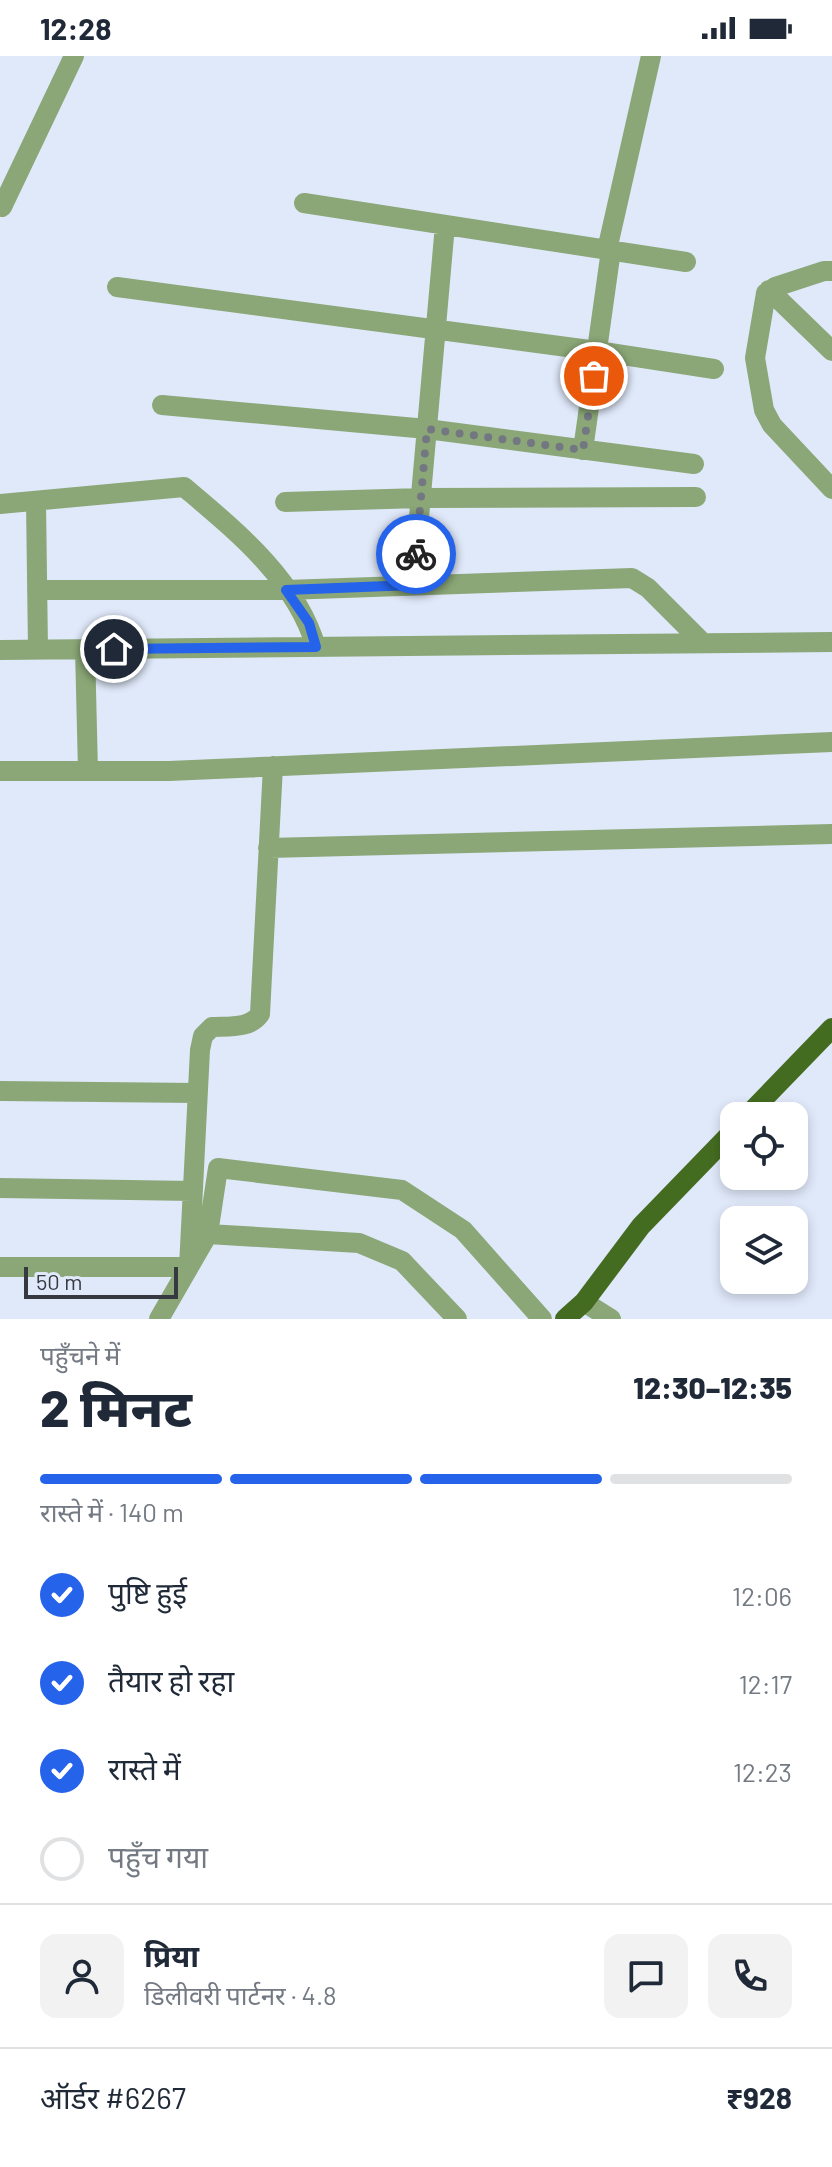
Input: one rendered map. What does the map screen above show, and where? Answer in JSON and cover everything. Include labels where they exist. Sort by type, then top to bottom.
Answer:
[{"type":"main road","points":[[761,1102],[832,1028]]},
{"type":"main road","points":[[565,1319],[584,1302],[641,1226],[720,1144]]},
{"type":"street","points":[[2,207],[74,56]]},
{"type":"street","points":[[583,450],[609,250],[651,56]]},
{"type":"street","points":[[304,203],[686,262]]},
{"type":"street","points":[[413,585],[445,225]]},
{"type":"street","points":[[832,271],[769,290],[764,300],[755,358],[764,410],[772,425],[832,489]]},
{"type":"street","points":[[117,287],[714,369]]},
{"type":"street","points":[[769,290],[832,351]]},
{"type":"street","points":[[162,405],[427,429],[694,464]]},
{"type":"street","points":[[0,504],[184,487],[255,548],[309,623],[316,647]]},
{"type":"street","points":[[285,502],[696,497]]},
{"type":"street","points":[[36,502],[38,649]]},
{"type":"street","points":[[37,590],[286,590],[632,578],[648,588],[703,643]]},
{"type":"street","points":[[0,650],[832,642]]},
{"type":"street","points":[[85,649],[88,771]]},
{"type":"street","points":[[0,771],[169,771],[832,742]]},
{"type":"street","points":[[189,1267],[200,1050],[206,1030],[255,1022],[260,1014],[273,766]]},
{"type":"street","points":[[268,848],[832,834]]},
{"type":"street","points":[[0,1091],[197,1093]]},
{"type":"street","points":[[159,1319],[208,1234],[218,1168],[402,1190],[463,1230],[542,1319]]},
{"type":"street","points":[[0,1188],[193,1191]]},
{"type":"street","points":[[208,1234],[359,1243],[402,1261],[457,1319]]},
{"type":"street","points":[[0,1267],[189,1267]]},
{"type":"street","points":[[584,1302],[611,1319]]},
{"type":"way so far","points":[[416,554],[427,429],[583,450],[594,376]]},
{"type":"route","points":[[114,649],[316,647],[309,623],[286,590],[413,585],[416,554]]}]
